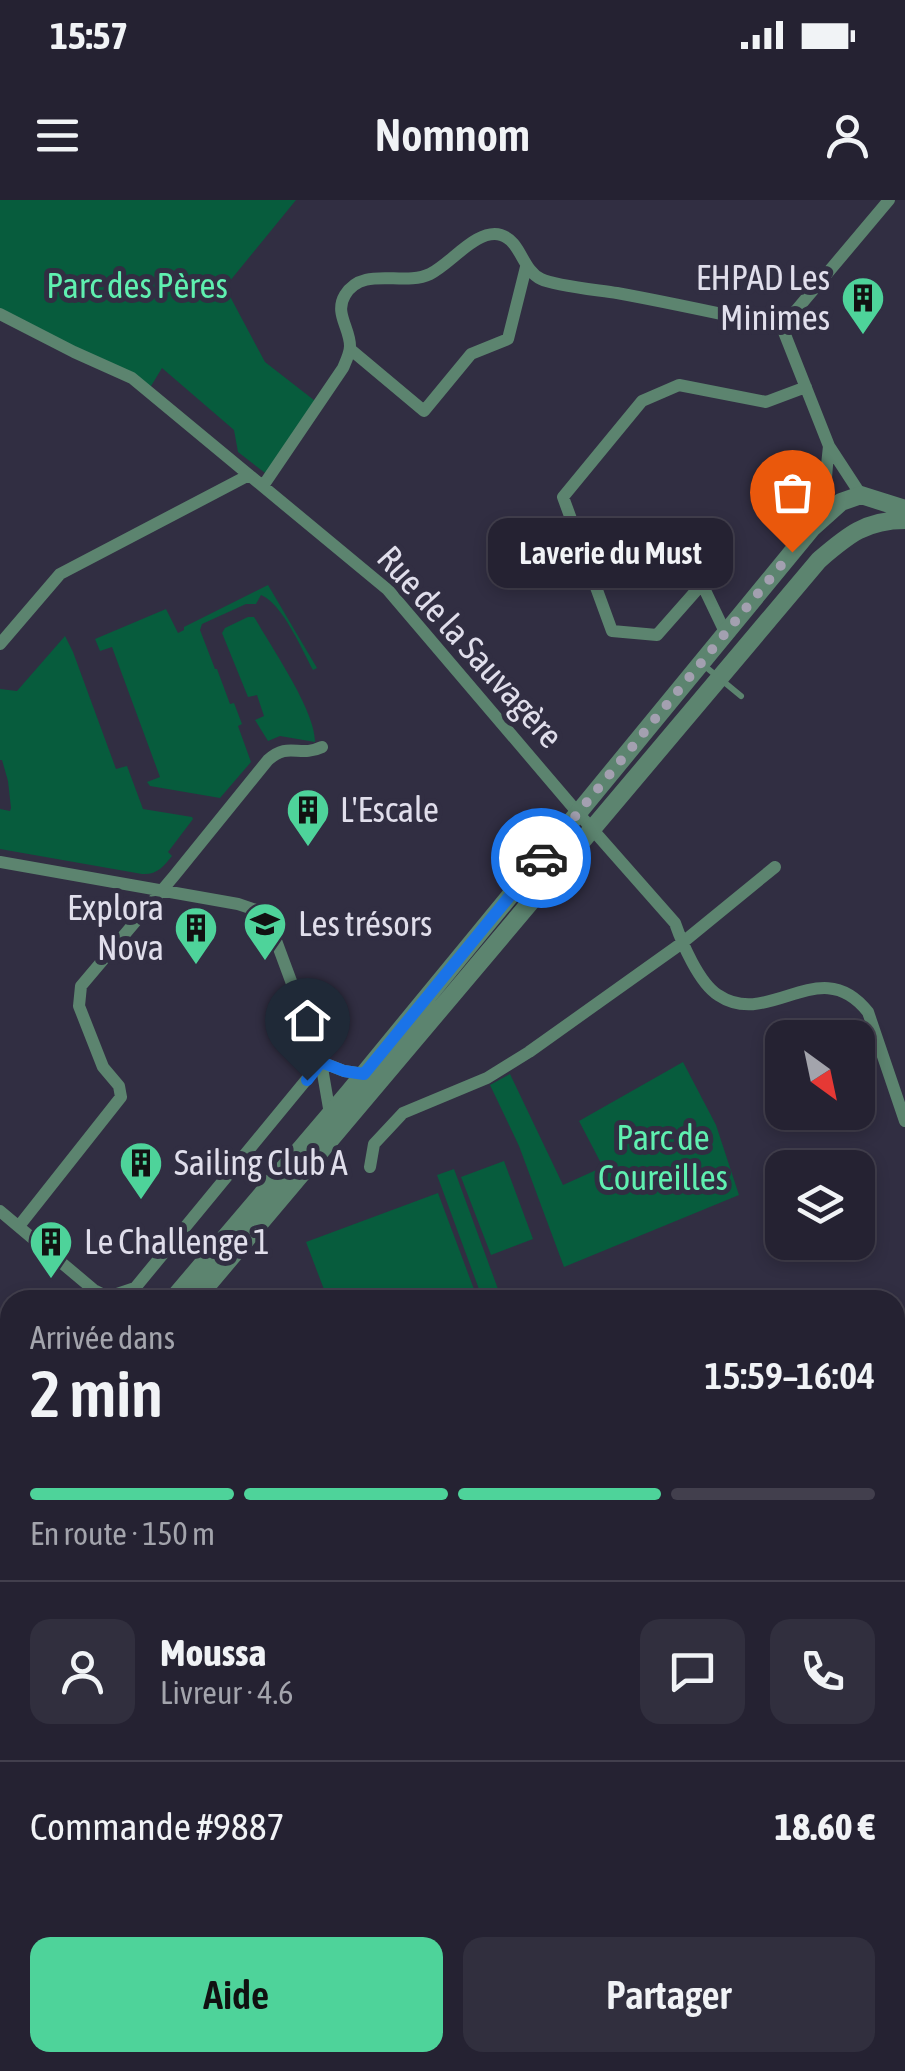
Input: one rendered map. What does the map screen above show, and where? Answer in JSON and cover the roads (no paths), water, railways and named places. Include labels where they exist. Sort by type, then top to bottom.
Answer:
[{"type":"street","points":[[782,326],[889,200]]},
{"type":"street","points":[[526,267],[508,339],[472,354],[424,411],[350,349],[340,314],[344,296],[358,281],[428,275],[482,235],[500,234],[512,241],[526,267],[542,280],[782,326]]},
{"type":"street","name":"Rue de la Sauvagère","points":[[0,314],[132,378],[388,590],[675,922],[682,943],[717,995],[744,1004],[769,1002],[822,987],[858,999],[868,1012],[905,1120]]},
{"type":"street","points":[[782,326],[829,446],[861,495],[854,530]]},
{"type":"street","points":[[263,486],[343,368],[350,349]]},
{"type":"street","points":[[725,632],[702,584],[657,635],[612,631],[563,497],[642,401],[680,385],[766,402],[806,388]]},
{"type":"street","points":[[829,446],[826,505],[854,530]]},
{"type":"street","points":[[0,644],[60,574],[249,475]]},
{"type":"street","points":[[180,1290],[364,1074],[829,510],[861,495],[905,509]]},
{"type":"street","points":[[202,1290],[819,560],[854,530],[905,520]]},
{"type":"street","points":[[19,1226],[121,1097],[119,1086],[103,1067],[78,1006],[86,978],[272,756],[281,750],[309,752],[322,747]]},
{"type":"street","points":[[0,862],[248,906],[265,916],[321,1062],[330,1114]]},
{"type":"street","points":[[370,1167],[374,1144],[403,1112],[486,1078],[529,1052],[682,943],[776,867]]},
{"type":"street","points":[[321,1062],[364,1074]]},
{"type":"street","points":[[129,1290],[135,1288],[321,1062]]},
{"type":"street","points":[[0,1211],[94,1290]]},
{"type":"lane","points":[[700,663],[741,696]]},
{"type":"place","name":"EHPAD Les Minimes","points":[[863,336]]},
{"type":"place","name":"Laverie du Must","points":[[792,552]]},
{"type":"place","name":"L'Escale","points":[[308,848]]},
{"type":"place","name":"Les trésors","points":[[265,962]]},
{"type":"place","name":"Explora Nova","points":[[196,966]]},
{"type":"place","name":"Sailing Club A","points":[[141,1201]]},
{"type":"place","name":"Le Challenge 1","points":[[51,1280]]},
{"type":"park label","name":"Parc des Pères","points":[[137,286]]},
{"type":"park label","name":"Parc de Coureilles","points":[[663,1158]]}]
